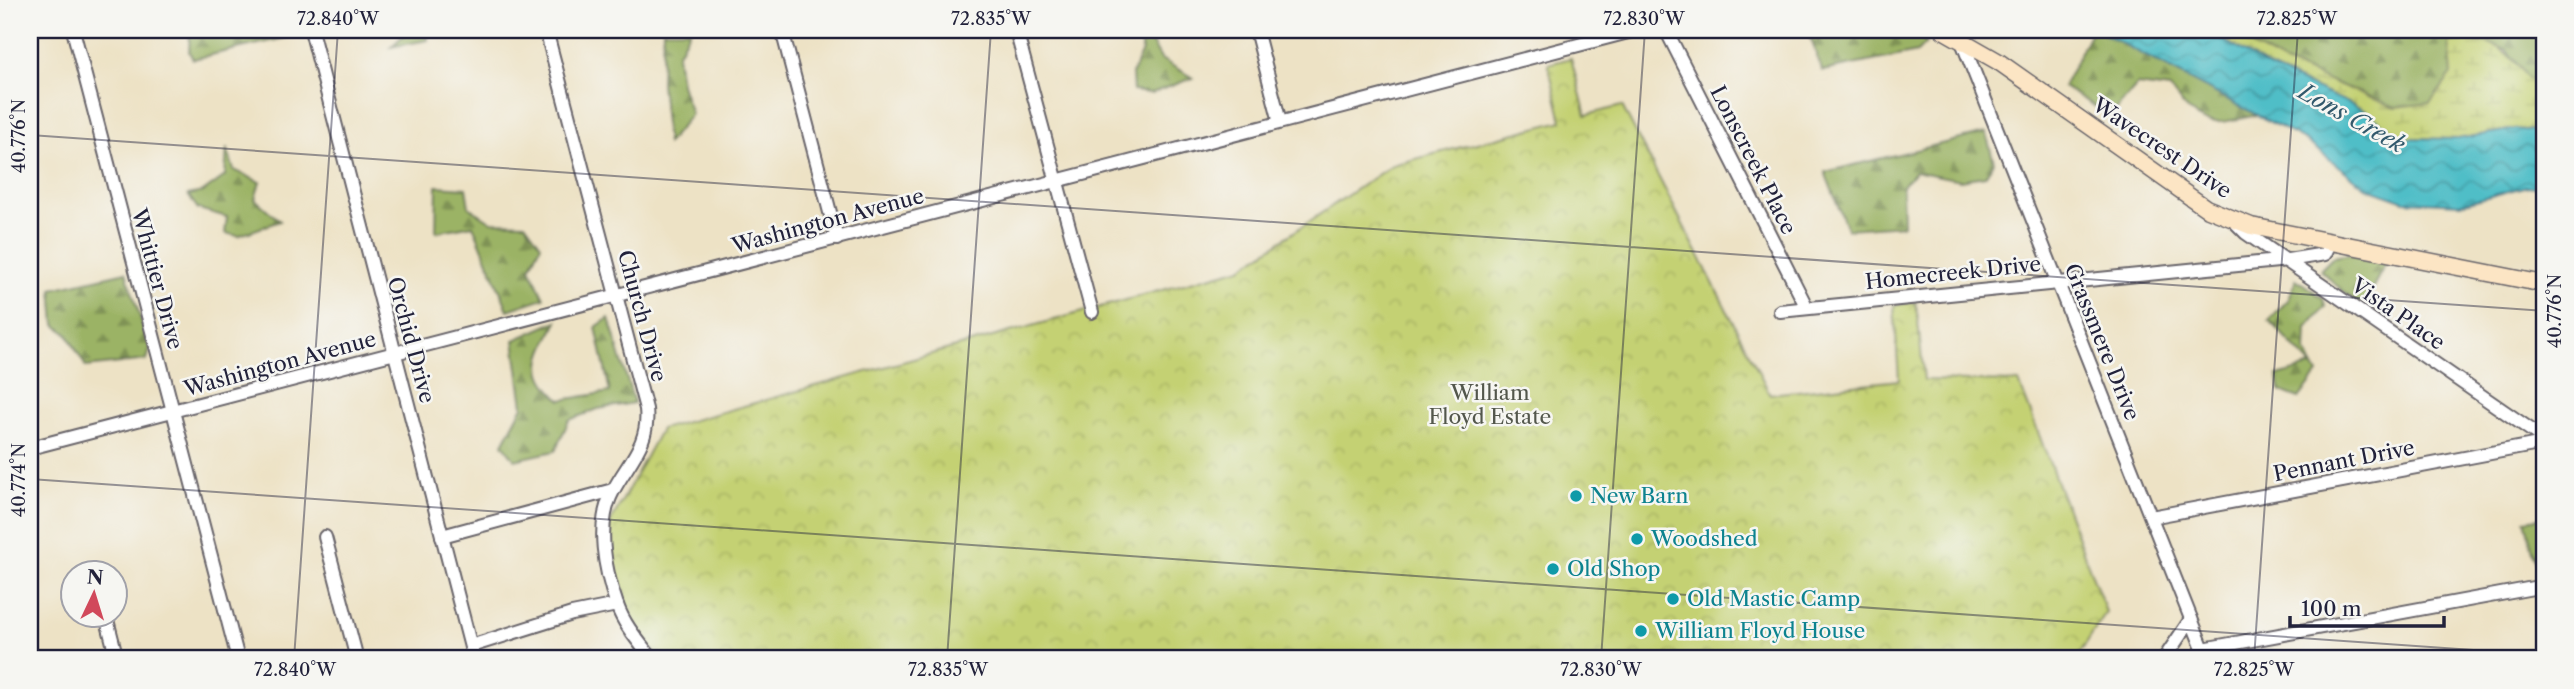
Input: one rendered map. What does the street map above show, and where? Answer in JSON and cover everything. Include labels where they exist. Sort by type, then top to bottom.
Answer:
[{"type":"street","name":"Whittier Drive","points":[[73,30],[238,659]]},
{"type":"street","name":"Orchid Drive","points":[[311,30],[472,653]]},
{"type":"street","name":"Church Drive","points":[[546,30],[647,419],[647,434],[641,447],[613,490],[603,521],[601,541],[617,605],[652,659]]},
{"type":"street","points":[[782,30],[837,239]]},
{"type":"street","points":[[1016,30],[1092,312]]},
{"type":"street","points":[[1256,30],[1280,122]]},
{"type":"street","name":"Washington Avenue","points":[[30,448],[1636,30]]},
{"type":"street","name":"Lonscreek Place","points":[[1666,30],[1807,307]]},
{"type":"street","name":"Wavecrest Drive","points":[[1943,30],[1961,38],[2206,208],[2251,226],[2544,284]]},
{"type":"street","name":"Grassmere Drive","points":[[1961,38],[2205,654]]},
{"type":"street","name":"Vista Place","points":[[2231,218],[2246,233],[2544,441]]},
{"type":"street","name":"Homecreek Drive","points":[[1780,311],[2288,260],[2325,254],[2331,241]]},
{"type":"street","name":"Pennant Drive","points":[[2151,517],[2544,441]]},
{"type":"street","points":[[442,536],[613,490]]},
{"type":"street","points":[[325,537],[357,659]]},
{"type":"street","points":[[2205,654],[2544,586]]},
{"type":"street","points":[[472,653],[572,614],[617,605]]},
{"type":"street","points":[[2164,659],[2191,619]]},
{"type":"street","points":[[110,630],[117,659]]},
{"type":"green space","points":[[190,30],[297,30],[298,35],[193,59],[189,52]]},
{"type":"green space","points":[[409,30],[426,30],[428,40],[391,47]]},
{"type":"green space","points":[[663,30],[690,30],[677,55],[681,84],[691,114],[667,144],[661,83]]},
{"type":"green space","points":[[1138,30],[1144,30],[1161,59],[1193,78],[1152,93],[1133,91],[1132,74],[1142,51]]},
{"type":"green space","points":[[1808,30],[1915,30],[1926,43],[1917,52],[1822,71]]},
{"type":"green space","points":[[2092,30],[2097,30],[2257,115],[2228,121],[2208,121],[2190,112],[2170,89],[2137,85],[2111,116],[2063,87]]},
{"type":"green space","points":[[2207,30],[2223,30],[2282,62],[2395,107],[2430,103],[2452,74],[2449,42],[2487,43],[2504,51],[2528,79],[2544,80],[2544,132],[2515,129],[2457,139],[2403,138],[2362,109],[2270,68]]},
{"type":"green space","points":[[2223,30],[2544,30],[2544,80],[2528,79],[2506,49],[2450,42],[2452,74],[2430,104],[2395,107],[2282,62]]},
{"type":"green space","name":"William Floyd Estate","points":[[1571,58],[1586,115],[1622,106],[1770,394],[1899,380],[1894,305],[1916,302],[1924,380],[2019,382],[2106,612],[2076,659],[660,659],[632,624],[611,550],[609,525],[661,429],[1241,268],[1392,165],[1562,121],[1548,64]]},
{"type":"green space","points":[[1986,133],[1994,162],[1985,176],[1960,180],[1915,171],[1902,187],[1903,225],[1847,229],[1825,172]]},
{"type":"green space","points":[[227,148],[234,170],[260,182],[255,199],[280,221],[238,236],[225,233],[227,217],[198,209],[188,195],[203,192],[225,176]]},
{"type":"green space","points":[[437,186],[466,188],[469,207],[492,222],[525,223],[541,245],[530,268],[544,298],[508,310],[473,225],[436,232]]},
{"type":"green space","points":[[2356,253],[2387,261],[2365,302],[2357,304],[2320,270],[2333,257]]},
{"type":"green space","points":[[126,272],[150,349],[147,360],[86,367],[67,334],[55,324],[52,289]]},
{"type":"green space","points":[[2296,279],[2323,298],[2325,307],[2307,328],[2306,352],[2318,374],[2299,398],[2280,391],[2278,376],[2312,366],[2269,320],[2289,299]]},
{"type":"green space","points":[[609,318],[634,403],[598,409],[569,420],[555,451],[515,460],[503,444],[523,406],[514,340],[557,321],[540,363],[544,380],[550,389],[561,400],[610,392],[596,327]]},
{"type":"green space","points":[[2544,517],[2544,572],[2538,570],[2525,520]]},
{"type":"water","name":"Lons Creek","points":[[2097,30],[2207,30],[2270,68],[2362,109],[2403,138],[2457,139],[2515,129],[2544,132],[2544,188],[2527,186],[2461,204],[2405,201],[2366,187],[2306,141]]},
{"type":"place","name":"New Barn","points":[[1576,496]]},
{"type":"place","name":"Woodshed","points":[[1637,539]]},
{"type":"place","name":"Old Shop","points":[[1553,569]]},
{"type":"place","name":"Old Mastic Camp","points":[[1673,599]]},
{"type":"place","name":"William Floyd House","points":[[1641,631]]}]
